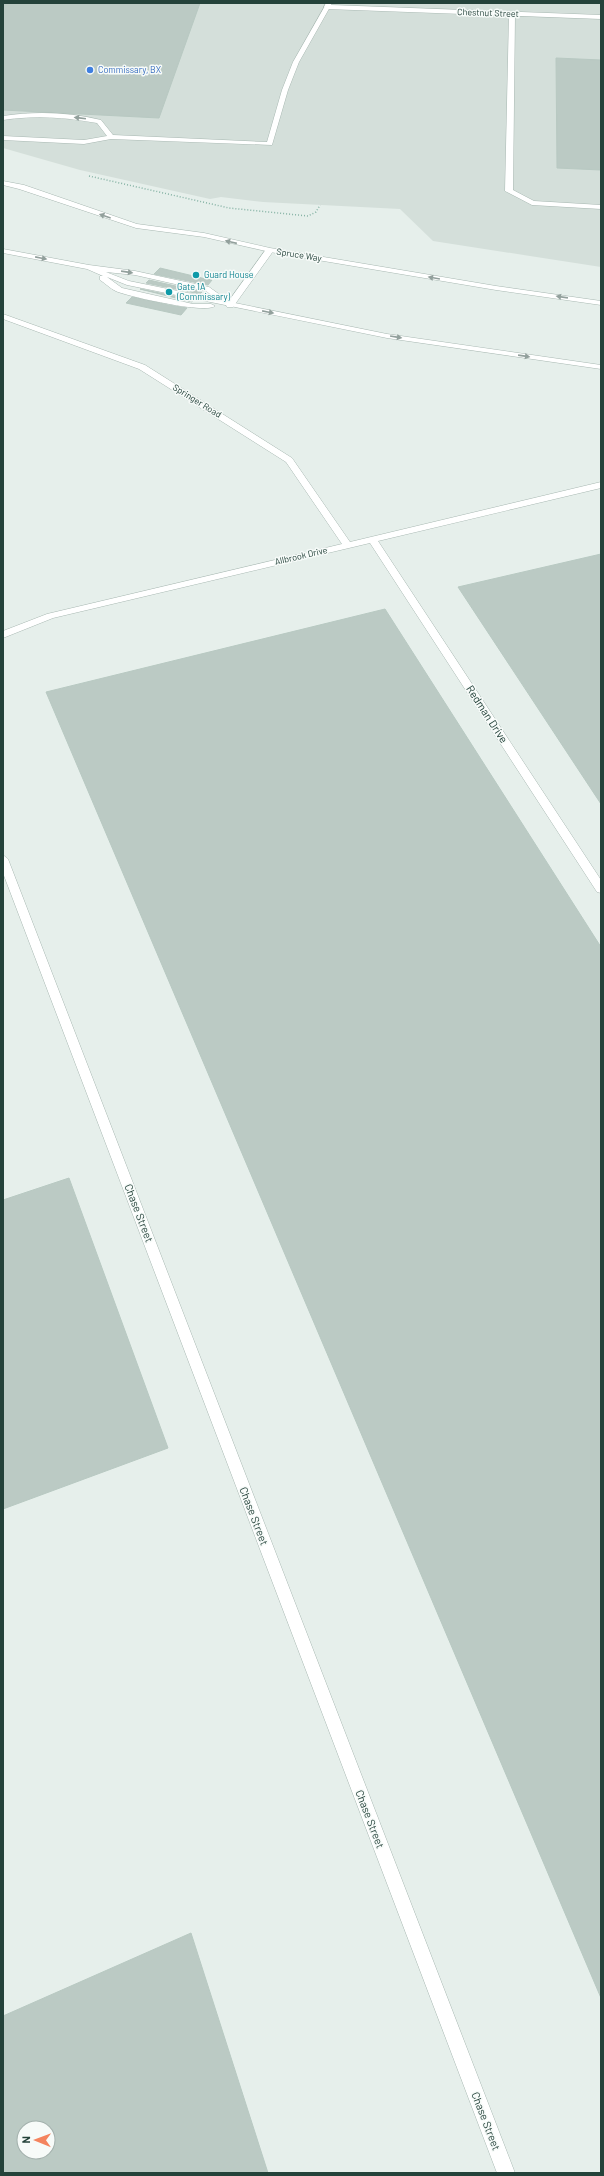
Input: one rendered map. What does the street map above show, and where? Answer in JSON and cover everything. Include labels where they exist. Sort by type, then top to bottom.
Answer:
[{"type":"street","name":"Chestnut Street","points":[[328,5],[601,17]]},
{"type":"street","points":[[3,138],[84,142],[110,137],[270,144],[285,90],[296,62],[328,5]]},
{"type":"street","points":[[512,14],[509,192],[532,203],[601,207]]},
{"type":"street","points":[[3,118],[17,115],[79,117],[99,121],[110,137]]},
{"type":"street","name":"Spruce Way","points":[[3,183],[21,187],[136,226],[204,235],[270,250],[496,288],[601,303]]},
{"type":"street","points":[[230,305],[270,250]]},
{"type":"street","points":[[3,251],[135,274],[209,290],[230,305]]},
{"type":"street","points":[[89,267],[119,290],[193,306],[230,305],[387,336],[601,367]]},
{"type":"street","name":"Springer Road","points":[[3,316],[142,367],[289,460],[348,545]]},
{"type":"street","name":"Allbrook Drive","points":[[3,635],[50,616],[601,485]]},
{"type":"street","name":"Redman Drive","points":[[372,539],[601,889]]},
{"type":"street","name":"Chase Street","points":[[3,859],[506,2173]]},
{"type":"path","points":[[88,176],[229,208],[308,216],[316,212],[320,205]]},
{"type":"shaded area","points":[[3,3],[601,3],[601,267],[433,241],[400,209],[263,202],[221,197],[210,199],[80,170],[3,148]]},
{"type":"building","name":"Commissary, BX","points":[[3,3],[200,3],[159,118],[3,110]]},
{"type":"building","points":[[556,58],[601,60],[601,170],[557,168]]},
{"type":"building","points":[[160,268],[212,280],[208,285],[154,274]]},
{"type":"building","points":[[149,280],[202,292],[200,294],[146,283]]},
{"type":"building","points":[[140,289],[194,300],[192,302]]},
{"type":"building","points":[[132,297],[187,308],[181,315],[126,303]]},
{"type":"building","points":[[601,554],[601,804],[458,587]]},
{"type":"building","points":[[385,609],[601,947],[601,1998],[46,692]]},
{"type":"building","points":[[69,1178],[168,1448],[3,1509],[3,1200]]},
{"type":"building","points":[[191,1933],[268,2173],[3,2173],[3,2016]]},
{"type":"place","name":"Commissary, BX","points":[[90,70]]},
{"type":"place","name":"Guard House","points":[[196,275]]},
{"type":"place","name":"Gate 1A (Commissary)","points":[[169,292]]}]
